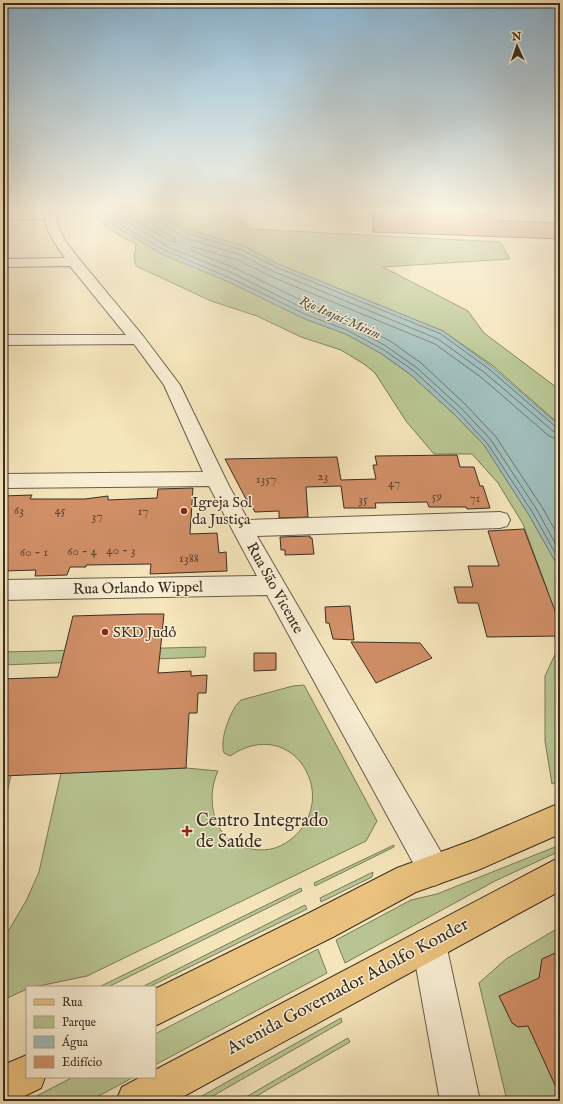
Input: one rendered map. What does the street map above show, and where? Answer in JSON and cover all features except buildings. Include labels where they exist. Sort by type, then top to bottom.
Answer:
[{"type":"main road","points":[[156,1008],[321,925],[408,879],[478,854],[560,818]]},
{"type":"main road","name":"Avenida Governador Adolfo Konder","points":[[136,1101],[560,873]]},
{"type":"main road","points":[[3,1086],[26,1074]]},
{"type":"street","points":[[3,263],[74,262]]},
{"type":"street","name":"Rua São Vicente","points":[[74,262],[138,339],[172,385],[216,479],[242,528],[434,870]]},
{"type":"street","points":[[3,340],[138,339]]},
{"type":"street","points":[[3,481],[216,479]]},
{"type":"street","points":[[242,528],[500,520]]},
{"type":"street","name":"Rua Orlando Wippel","points":[[3,590],[273,585]]},
{"type":"street","points":[[429,944],[460,1101]]},
{"type":"green space","points":[[135,262],[180,262],[229,282],[305,319],[346,334],[382,354],[411,375],[455,415],[484,445],[529,515],[560,570],[560,780],[552,784],[545,741],[545,676],[557,650],[547,589],[523,524],[498,483],[472,454],[434,454],[406,421],[375,373],[364,364],[341,350],[301,337],[257,316],[211,301],[136,266]]},
{"type":"green space","points":[[273,262],[470,262],[383,267],[468,311],[484,333],[560,390],[560,425],[492,365],[443,331]]},
{"type":"green space","points":[[206,647],[205,657],[3,665],[3,652]]},
{"type":"green space","points":[[304,685],[377,821],[366,841],[87,976],[39,986],[26,986],[26,989],[3,1000],[3,940],[26,901],[39,872],[61,773],[186,768],[218,771],[214,782],[212,806],[219,828],[226,837],[235,844],[259,850],[275,848],[290,840],[305,823],[312,804],[311,785],[304,767],[291,753],[274,745],[253,746],[230,756],[224,753],[223,740],[233,710],[241,700],[293,686]]},
{"type":"green space","points":[[11,775],[3,811],[3,776]]},
{"type":"green space","points":[[394,845],[394,847],[315,886],[314,883]]},
{"type":"green space","points":[[560,845],[560,851],[495,881],[345,963],[336,940],[411,900],[437,894]]},
{"type":"green space","points":[[373,872],[372,877],[321,902],[320,898]]},
{"type":"green space","points":[[301,888],[302,891],[110,986],[101,986]]},
{"type":"green space","points":[[305,905],[307,909],[151,986],[144,986]]},
{"type":"green space","points":[[560,927],[560,1101],[507,1101],[479,983],[506,959]]},
{"type":"green space","points":[[318,949],[327,973],[156,1064],[156,1033]]},
{"type":"green space","points":[[341,1018],[342,1022],[204,1101],[193,1101]]},
{"type":"green space","points":[[348,1038],[350,1042],[248,1101],[239,1101]]},
{"type":"green space","points":[[71,1078],[132,1078],[89,1101],[27,1101]]},
{"type":"water","name":"Rio Itajaí-Mirim","points":[[180,262],[273,262],[443,331],[491,366],[560,426],[560,570],[529,515],[484,445],[455,415],[411,375],[382,354],[346,334],[305,319],[229,282]]},
{"type":"place","name":"Igreja Sol da Justiça","points":[[184,511]]},
{"type":"place","name":"SKD Judô","points":[[105,632]]},
{"type":"place","name":"Centro Integrado de Saúde","points":[[187,831]]}]
